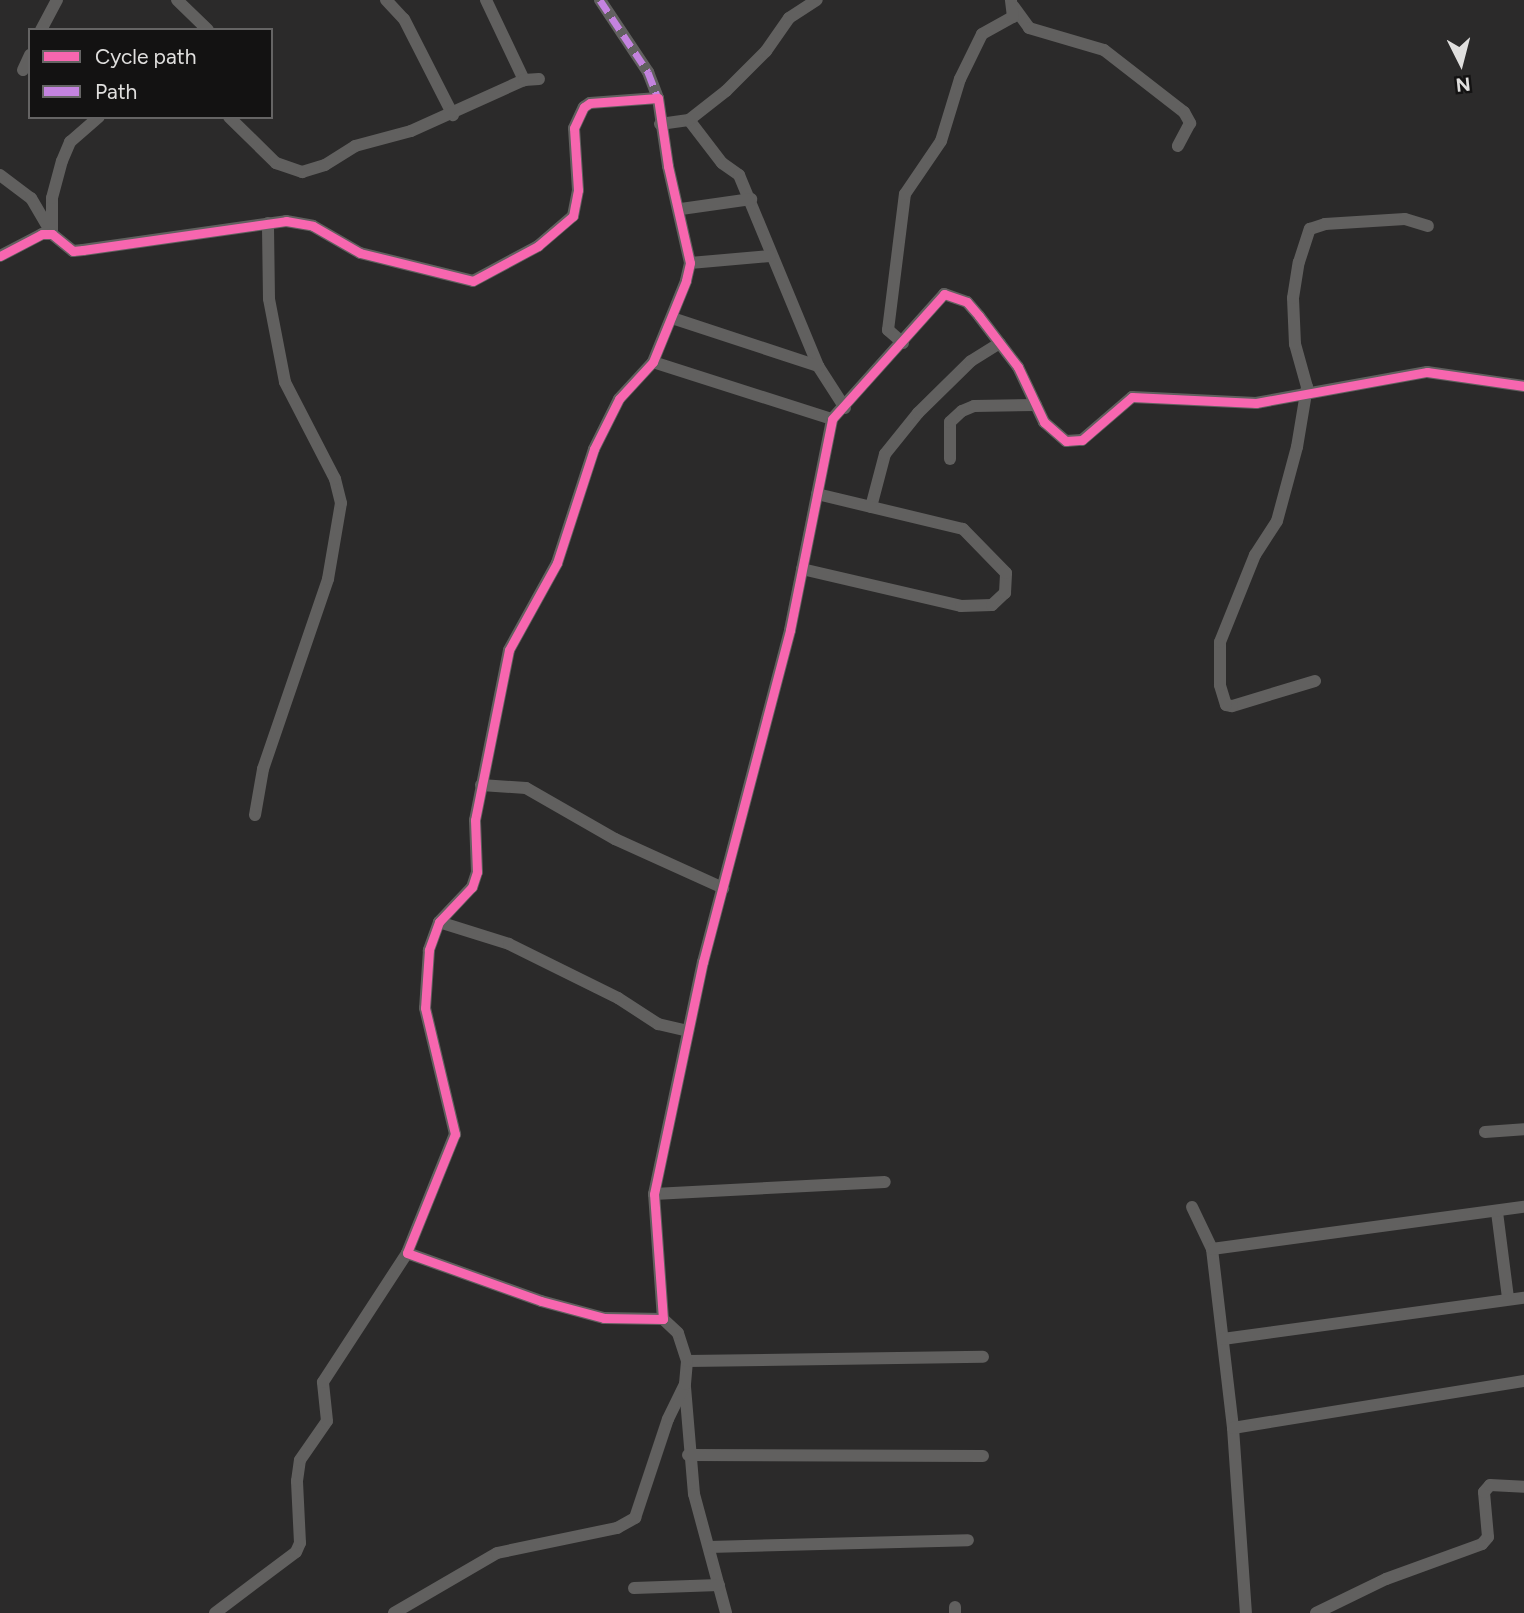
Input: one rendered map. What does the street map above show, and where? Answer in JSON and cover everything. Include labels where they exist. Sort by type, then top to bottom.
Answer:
[{"type":"street","points":[[46,28],[57,0]]},
{"type":"street","points":[[177,0],[206,28]]},
{"type":"street","points":[[386,0],[404,19],[453,115]]},
{"type":"street","points":[[485,0],[524,80]]},
{"type":"street","points":[[215,1613],[296,1552],[300,1543],[297,1481],[300,1460],[327,1421],[323,1382],[407,1253],[455,1134],[425,1008],[429,950],[439,922],[472,887],[477,872],[475,820],[509,650],[557,563],[594,449],[619,399],[653,362],[672,318],[690,262],[681,209],[660,124],[659,98],[648,72],[600,0]]},
{"type":"street","points":[[660,124],[689,120],[766,51],[789,18],[817,0]]},
{"type":"street","points":[[1013,4],[1029,28],[1104,50],[1184,112],[1190,123],[1178,146]]},
{"type":"street","points":[[904,343],[888,330],[905,194],[942,141],[960,79],[982,34],[1013,17],[1013,4]]},
{"type":"street","points":[[23,70],[28,59]]},
{"type":"street","points":[[231,119],[276,163],[302,172],[325,165],[355,146],[453,115],[524,80],[539,79]]},
{"type":"street","points":[[0,175],[31,198],[52,234],[73,251],[268,223],[313,226],[360,253],[473,281],[538,246],[573,216],[578,190],[574,128],[584,107],[590,103],[659,98]]},
{"type":"street","points":[[52,234],[52,198],[66,152],[85,125],[96,119]]},
{"type":"street","points":[[689,120],[722,163],[739,176],[751,199],[770,256],[818,366],[845,408]]},
{"type":"street","points":[[681,209],[751,199]]},
{"type":"street","points":[[1315,681],[1232,706],[1226,705],[1220,685],[1220,642],[1255,555],[1277,520],[1307,387],[1294,344],[1293,298],[1310,229],[1325,224],[1405,219],[1429,226]]},
{"type":"street","points":[[255,815],[263,769],[328,579],[341,503],[335,479],[285,382],[270,299],[268,223]]},
{"type":"street","points":[[0,256],[42,234],[52,234]]},
{"type":"street","points":[[690,262],[770,256]]},
{"type":"street","points":[[663,1319],[654,1194],[688,1031],[802,569],[832,419],[904,343],[944,294],[967,302],[1018,367],[1044,422],[1066,441],[1082,440],[1132,397],[1208,404],[1304,397],[1427,372],[1524,386]]},
{"type":"street","points":[[672,318],[818,366]]},
{"type":"street","points":[[871,507],[885,454],[971,361],[1000,343]]},
{"type":"street","points":[[653,362],[832,419]]},
{"type":"street","points":[[950,459],[950,422],[962,411],[974,406],[1036,405]]},
{"type":"street","points":[[802,569],[961,606],[992,605],[1005,593],[1006,573],[963,529],[817,494]]},
{"type":"street","points":[[481,785],[526,788],[615,839],[723,888]]},
{"type":"street","points":[[439,922],[509,944],[618,998],[658,1024],[688,1031]]},
{"type":"street","points":[[1485,1132],[1524,1129]]},
{"type":"street","points":[[654,1194],[885,1182]]},
{"type":"street","points":[[1192,1207],[1212,1249],[1233,1428],[1246,1613]]},
{"type":"street","points":[[1212,1249],[1524,1207]]},
{"type":"street","points":[[1496,1212],[1508,1298]]},
{"type":"street","points":[[407,1253],[591,1314],[663,1319],[678,1333],[687,1361],[685,1384],[688,1455],[726,1613]]},
{"type":"street","points":[[1223,1339],[1508,1298],[1524,1298]]},
{"type":"street","points":[[687,1361],[984,1357]]},
{"type":"street","points":[[1233,1428],[1524,1381]]},
{"type":"street","points":[[394,1613],[497,1553],[617,1528],[635,1518],[668,1419],[685,1384]]},
{"type":"street","points":[[688,1455],[984,1456]]},
{"type":"street","points":[[1316,1613],[1386,1579],[1482,1544],[1488,1537],[1484,1492],[1490,1485],[1524,1487]]},
{"type":"street","points":[[709,1547],[968,1540]]},
{"type":"street","points":[[634,1588],[719,1585]]},
{"type":"marked path","points":[[600,0],[648,72],[658,98]]},
{"type":"cycle path","points":[[0,256],[42,234],[52,234],[73,251],[286,221],[313,226],[360,253],[473,281],[538,246],[573,216],[578,190],[574,128],[584,107],[590,103],[658,98],[668,166],[690,263],[686,281],[653,362],[619,399],[594,449],[557,563],[509,650],[475,820],[477,872],[472,887],[439,922],[429,950],[425,1008],[455,1134],[407,1253],[541,1301],[604,1318],[663,1319],[654,1194],[703,962],[790,630],[832,419],[944,294],[967,302],[979,316],[1018,367],[1044,422],[1066,441],[1082,440],[1132,397],[1256,403],[1427,372],[1524,386]]}]
